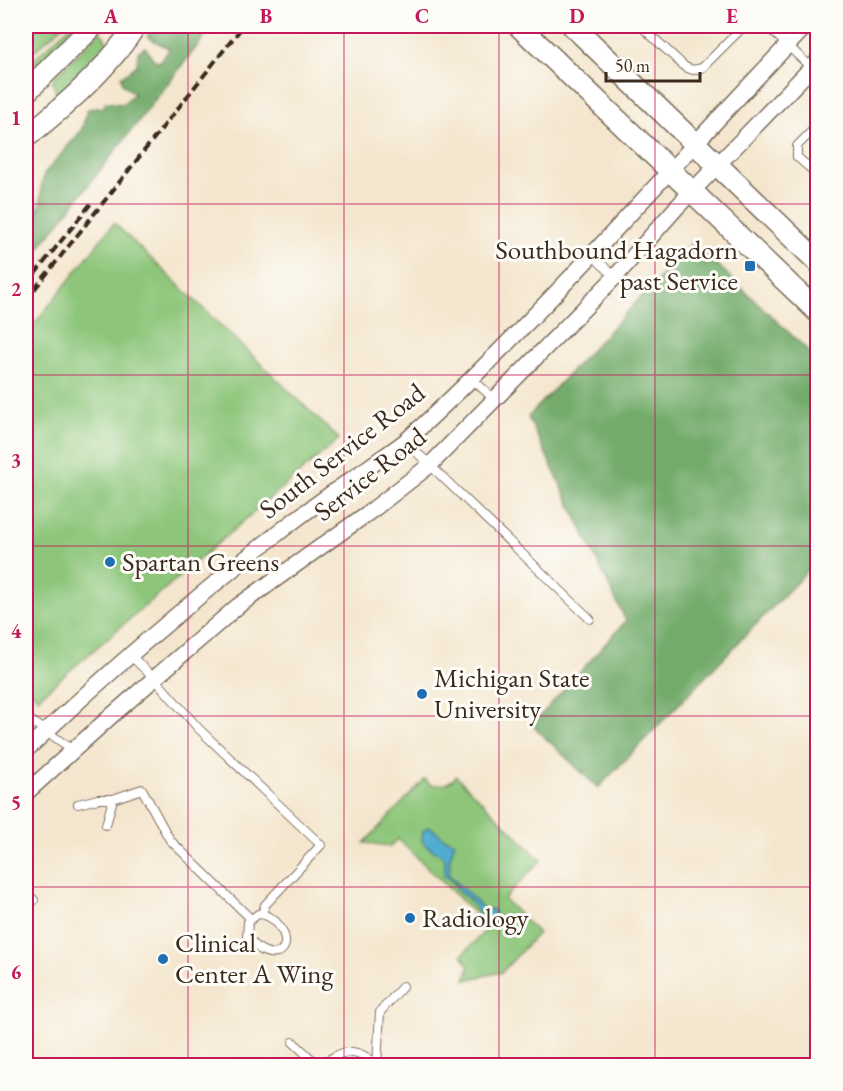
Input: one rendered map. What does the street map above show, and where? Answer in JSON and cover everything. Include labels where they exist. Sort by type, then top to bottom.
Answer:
[{"type":"street","points":[[26,129],[44,114],[49,104],[48,95],[32,86],[93,26]]},
{"type":"street","points":[[26,138],[66,103],[102,66],[135,26]]},
{"type":"street","points":[[519,26],[818,312]]},
{"type":"street","points":[[573,26],[818,262]]},
{"type":"street","name":"South Service Road","points":[[131,656],[267,541],[405,441],[592,256],[695,142],[806,26]]},
{"type":"street","name":"Service Road","points":[[26,793],[238,606],[375,508],[430,465],[615,277],[718,165],[815,68]]},
{"type":"street","points":[[26,750],[131,656]]},
{"type":"lane","points":[[641,26],[685,67],[693,70],[706,65],[744,26]]},
{"type":"lane","points":[[767,26],[815,68]]},
{"type":"lane","points":[[818,125],[797,146],[797,157],[818,176]]},
{"type":"lane","points":[[592,256],[615,277]]},
{"type":"lane","points":[[471,378],[494,399]]},
{"type":"lane","points":[[405,441],[590,619]]},
{"type":"lane","points":[[131,656],[154,678],[199,729],[321,845],[265,905],[262,914]]},
{"type":"lane","points":[[26,717],[73,750]]},
{"type":"lane","points":[[78,804],[98,799],[113,799],[142,789],[170,840],[250,918]]},
{"type":"lane","points":[[106,825],[113,799]]},
{"type":"lane","points":[[26,893],[34,900],[26,909]]},
{"type":"lane","points":[[262,914],[271,918],[286,936],[284,946],[277,953],[267,954],[250,940],[246,931],[250,918],[262,914]]},
{"type":"lane","points":[[378,1065],[380,1012],[403,986]]},
{"type":"lane","points":[[293,1042],[318,1065],[343,1052],[354,1051],[378,1065]]},
{"type":"green space","points":[[30,26],[63,26],[29,53],[26,52],[26,31]]},
{"type":"green space","points":[[70,26],[82,26],[44,63],[30,63]]},
{"type":"green space","points":[[154,26],[213,26],[26,265],[26,227],[41,206],[44,174],[81,131],[88,109],[105,107],[105,102],[122,104],[134,94],[123,84],[121,77],[137,65],[138,52],[145,47],[154,60],[159,62],[170,49],[147,37]]},
{"type":"green space","points":[[100,31],[110,46],[58,98],[52,80]]},
{"type":"green space","name":"Spartan Greens","points":[[114,223],[339,439],[38,698],[26,686],[26,335]]},
{"type":"green space","points":[[693,242],[817,359],[817,561],[598,788],[532,725],[626,621],[528,417]]},
{"type":"green space","points":[[456,776],[541,860],[504,899],[538,933],[502,972],[465,980],[469,967],[462,955],[489,927],[398,839],[390,846],[364,843],[425,779],[431,785],[439,785],[448,783]]},
{"type":"water","points":[[26,195],[34,200],[38,209],[26,224]]},
{"type":"water","points":[[428,827],[444,838],[455,842],[450,858],[449,875],[485,910],[493,909],[494,924],[483,918],[468,898],[460,893],[454,883],[444,875],[445,859],[422,841],[423,831]]},
{"type":"railway","points":[[26,300],[243,26]]},
{"type":"railway","points":[[26,285],[93,201]]},
{"type":"place","name":"Southbound Hagadorn past Service","points":[[750,266]]},
{"type":"place","name":"Spartan Greens","points":[[110,562]]},
{"type":"place","name":"Michigan State University","points":[[422,694]]},
{"type":"place","name":"Radiology","points":[[410,918]]},
{"type":"place","name":"Clinical Center A Wing","points":[[163,959]]}]
